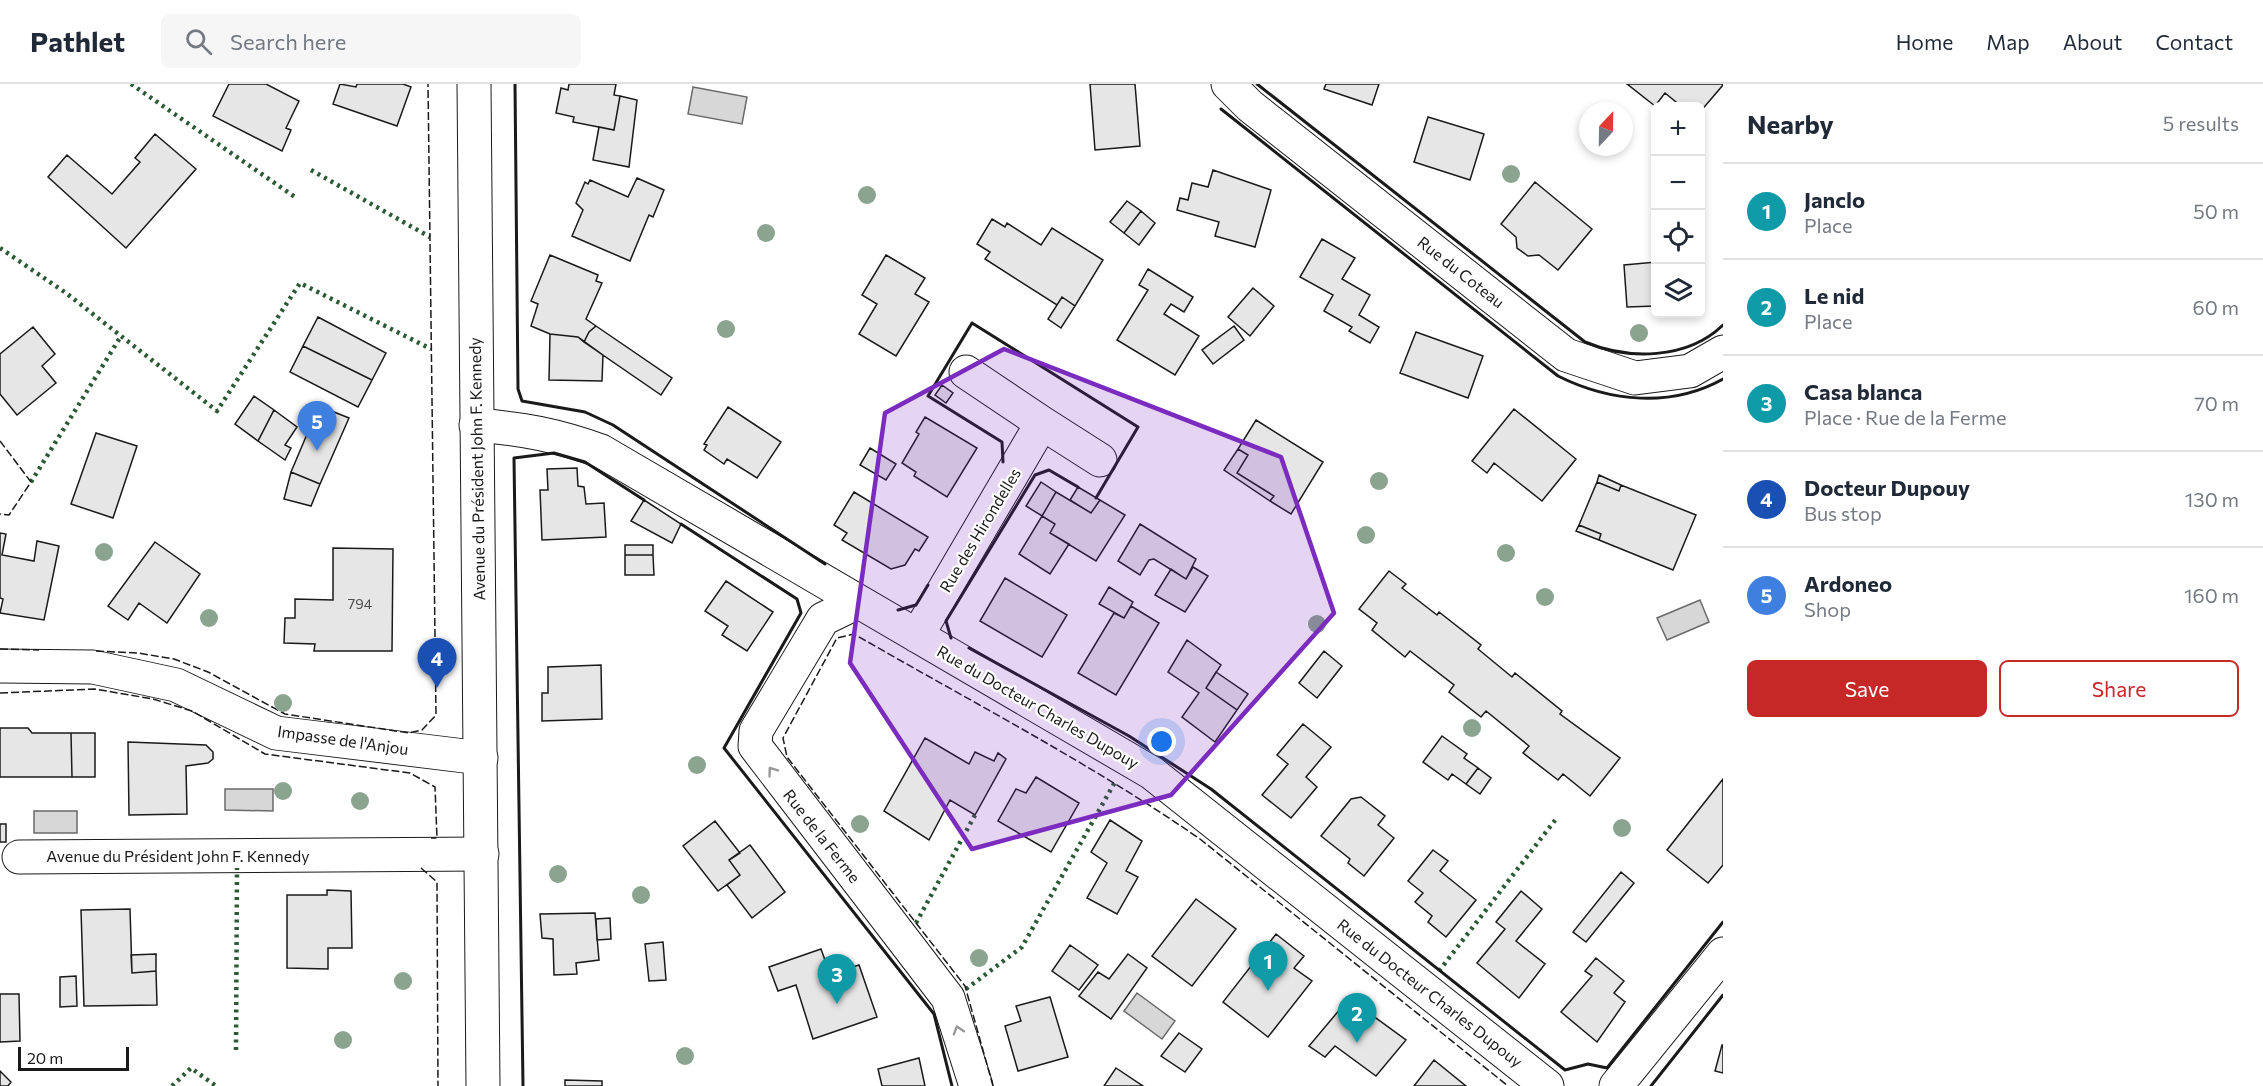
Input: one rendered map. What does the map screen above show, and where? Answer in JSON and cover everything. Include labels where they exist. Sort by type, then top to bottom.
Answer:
[{"type":"street","name":"Avenue du Président John F. Kennedy","points":[[474,84],[483,1086]]},
{"type":"street","name":"Rue du Coteau","points":[[1228,84],[1250,106],[1566,355],[1635,378],[1690,371],[1723,352]]},
{"type":"street","points":[[966,372],[1100,460]]},
{"type":"street","name":"Rue des Hirondelles","points":[[917,636],[1042,423]]},
{"type":"street","name":"Rue du Docteur Charles Dupouy","points":[[476,426],[520,429],[561,436],[601,451],[1152,773],[1547,1086]]},
{"type":"street","name":"Rue de la Ferme","points":[[858,602],[823,619],[756,731],[755,746],[948,998],[976,1086]]},
{"type":"street","name":"Impasse de l'Anjou","points":[[0,666],[93,667],[176,685],[276,733],[481,758]]},
{"type":"street","name":"Avenue du Président John F. Kennedy","points":[[19,856],[482,854]]},
{"type":"street","points":[[1616,1086],[1723,954]]},
{"type":"highlighted area","points":[[1004,349],[1281,457],[1334,613],[1171,795],[972,849],[850,663],[885,413]]},
{"type":"shaded area","points":[[693,87],[747,97],[742,124],[688,114]]},
{"type":"shaded area","points":[[1700,600],[1709,622],[1667,640],[1657,618]]},
{"type":"shaded area","points":[[225,789],[273,789],[273,811],[225,810]]},
{"type":"shaded area","points":[[34,811],[77,811],[77,833],[34,833]]},
{"type":"shaded area","points":[[1137,993],[1175,1021],[1162,1039],[1124,1011]]},
{"type":"building","points":[[229,84],[266,84],[299,101],[286,128],[291,130],[282,151],[213,116]]},
{"type":"building","points":[[340,84],[356,87],[357,84],[403,84],[411,87],[397,126],[333,104]]},
{"type":"building","points":[[569,84],[616,84],[614,95],[620,96],[614,130],[573,122],[574,117],[556,113],[561,88],[568,90]]},
{"type":"building","points":[[1090,84],[1135,84],[1140,146],[1095,150]]},
{"type":"building","points":[[1326,84],[1379,84],[1372,105],[1324,89]]},
{"type":"building","points":[[1627,84],[1723,84],[1705,106],[1705,102],[1676,102],[1665,93],[1658,102],[1651,103]]},
{"type":"building","points":[[620,96],[637,100],[629,167],[593,160],[599,127],[614,130]]},
{"type":"building","points":[[1428,117],[1484,134],[1470,180],[1414,162]]},
{"type":"building","points":[[155,134],[196,169],[126,248],[48,177],[67,155],[112,194],[140,162],[135,158]]},
{"type":"building","points":[[1213,170],[1271,190],[1255,247],[1215,236],[1219,222],[1177,210],[1180,198],[1188,200],[1192,183],[1208,187]]},
{"type":"building","points":[[637,178],[664,190],[653,217],[649,215],[630,261],[572,236],[583,210],[576,203],[585,182],[588,184],[590,180],[628,197]]},
{"type":"building","points":[[1535,182],[1592,229],[1558,270],[1539,255],[1528,256],[1517,248],[1516,237],[1501,224]]},
{"type":"building","points":[[1127,201],[1141,211],[1124,233],[1110,222]]},
{"type":"building","points":[[1141,211],[1155,223],[1139,245],[1124,233]]},
{"type":"building","points":[[992,219],[1005,227],[1007,223],[1041,245],[1052,228],[1103,260],[1075,306],[1062,297],[1057,305],[985,259],[990,252],[977,244]]},
{"type":"building","points":[[1322,239],[1355,258],[1342,279],[1370,295],[1359,315],[1379,327],[1370,343],[1349,331],[1352,327],[1324,311],[1333,295],[1300,277]]},
{"type":"building","points":[[550,255],[598,275],[596,281],[602,283],[586,319],[596,326],[589,332],[584,342],[578,337],[550,334],[531,326],[538,304],[531,301]]},
{"type":"building","points":[[886,255],[925,278],[915,294],[929,302],[896,356],[859,334],[877,304],[862,295]]},
{"type":"building","points":[[1651,262],[1651,306],[1627,307],[1624,265]]},
{"type":"building","points":[[1148,269],[1193,297],[1184,312],[1171,304],[1164,314],[1199,336],[1175,375],[1117,340],[1148,290],[1139,285]]},
{"type":"building","points":[[1253,288],[1274,306],[1250,336],[1228,317]]},
{"type":"building","points":[[1062,297],[1075,306],[1061,328],[1048,319]]},
{"type":"building","points":[[318,317],[386,353],[372,380],[303,346]]},
{"type":"building","points":[[596,326],[672,378],[661,395],[584,342],[589,332]]},
{"type":"building","points":[[1234,326],[1244,340],[1213,364],[1202,350]]},
{"type":"building","points":[[33,327],[55,354],[42,366],[56,383],[17,415],[0,394],[0,354]]},
{"type":"building","points":[[1416,332],[1483,356],[1468,398],[1400,373]]},
{"type":"building","points":[[550,334],[578,337],[603,355],[602,381],[549,380]]},
{"type":"building","points":[[303,346],[372,380],[358,407],[290,372]]},
{"type":"building","points":[[942,385],[953,393],[946,403],[935,395]]},
{"type":"building","points":[[254,396],[274,410],[258,441],[235,424]]},
{"type":"building","points":[[319,406],[349,418],[320,484],[291,472]]},
{"type":"building","points":[[728,407],[781,442],[757,478],[727,459],[724,464],[704,450],[707,445],[704,444]]},
{"type":"building","points":[[1514,409],[1576,459],[1542,501],[1494,463],[1487,473],[1472,461]]},
{"type":"building","points":[[274,410],[297,427],[285,445],[291,448],[285,460],[258,441]]},
{"type":"building","points":[[925,417],[977,448],[947,497],[914,476],[916,472],[902,463],[919,434],[916,432]]},
{"type":"building","points":[[1256,420],[1323,462],[1291,514],[1270,501],[1274,496],[1237,473],[1248,455],[1238,449]]},
{"type":"building","points":[[96,433],[137,446],[113,518],[71,504]]},
{"type":"building","points":[[870,448],[896,464],[886,480],[860,465]]},
{"type":"building","points":[[1238,449],[1248,455],[1237,473],[1274,496],[1270,501],[1224,470]]},
{"type":"building","points":[[577,468],[578,486],[584,487],[586,504],[604,503],[606,537],[542,540],[540,490],[548,490],[547,469]]},
{"type":"building","points":[[291,472],[320,484],[311,506],[284,499]]},
{"type":"building","points":[[1599,475],[1621,485],[1619,491],[1597,482]]},
{"type":"building","points":[[1041,482],[1056,492],[1042,516],[1026,506]]},
{"type":"building","points":[[1597,482],[1619,491],[1621,485],[1696,515],[1673,570],[1599,540],[1601,534],[1579,525]]},
{"type":"building","points":[[1078,487],[1100,500],[1091,513],[1070,500]]},
{"type":"building","points":[[854,492],[928,537],[919,551],[915,549],[905,565],[891,569],[842,540],[847,533],[834,525]]},
{"type":"building","points":[[1056,492],[1091,513],[1100,500],[1125,515],[1096,561],[1050,533],[1055,524],[1042,516]]},
{"type":"building","points":[[644,500],[681,524],[672,543],[631,521]]},
{"type":"building","points":[[1042,516],[1055,524],[1050,533],[1069,544],[1050,574],[1019,554]]},
{"type":"building","points":[[1140,524],[1196,559],[1186,579],[1154,559],[1149,560],[1140,575],[1118,561]]},
{"type":"building","points":[[1579,525],[1601,534],[1599,540],[1576,531]]},
{"type":"building","points":[[0,533],[6,534],[2,555],[34,561],[37,541],[59,546],[44,620],[0,613],[3,599],[0,598]]},
{"type":"building","points":[[155,542],[200,574],[167,623],[139,603],[128,620],[108,606]]},
{"type":"building","points":[[625,545],[653,545],[653,555],[625,555]]},
{"type":"building","points":[[333,548],[393,549],[392,651],[314,651],[315,644],[284,643],[285,618],[295,618],[295,599],[333,600]]},
{"type":"building","points":[[625,555],[653,555],[654,575],[625,575]]},
{"type":"building","points":[[1193,567],[1208,576],[1185,612],[1155,595],[1171,569],[1186,579]]},
{"type":"building","points":[[1389,571],[1406,584],[1402,588],[1437,615],[1439,612],[1481,645],[1478,649],[1512,677],[1515,673],[1562,711],[1560,714],[1620,758],[1590,796],[1563,774],[1558,780],[1523,753],[1529,746],[1486,711],[1481,717],[1449,692],[1454,685],[1410,651],[1405,657],[1372,630],[1377,623],[1359,609]]},
{"type":"building","points":[[1005,578],[1067,615],[1042,657],[980,621]]},
{"type":"building","points":[[726,581],[773,612],[747,651],[722,635],[728,626],[705,611]]},
{"type":"building","points":[[1109,587],[1133,602],[1124,618],[1099,604]]},
{"type":"building","points":[[1131,606],[1159,623],[1116,695],[1078,673],[1114,613],[1124,618]]},
{"type":"building","points":[[1187,640],[1221,665],[1206,688],[1237,710],[1215,742],[1182,717],[1199,693],[1168,672]]},
{"type":"building","points":[[1324,651],[1342,666],[1317,698],[1299,683]]},
{"type":"building","points":[[601,665],[602,719],[542,721],[542,693],[548,693],[548,667]]},
{"type":"building","points":[[1216,672],[1248,694],[1237,710],[1206,688]]},
{"type":"building","points":[[1303,724],[1331,747],[1306,777],[1317,787],[1291,818],[1262,795],[1288,764],[1277,755]]},
{"type":"building","points":[[0,728],[28,728],[32,733],[71,733],[72,777],[0,777]]},
{"type":"building","points":[[71,733],[95,733],[95,777],[72,777]]},
{"type":"building","points":[[1442,736],[1467,754],[1464,758],[1478,768],[1466,784],[1452,774],[1448,780],[1423,762]]},
{"type":"building","points":[[925,738],[969,764],[975,752],[994,761],[998,753],[1006,759],[975,815],[950,800],[929,840],[884,811]]},
{"type":"building","points":[[128,742],[206,745],[213,752],[213,759],[208,763],[186,766],[187,814],[129,815]]},
{"type":"building","points":[[1478,768],[1491,778],[1480,794],[1466,784]]},
{"type":"building","points":[[1036,777],[1079,803],[1051,852],[998,821],[1016,789],[1026,793]]},
{"type":"building","points":[[1723,779],[1723,865],[1708,883],[1667,850]]},
{"type":"building","points":[[1361,797],[1385,816],[1378,825],[1394,838],[1364,876],[1348,863],[1350,859],[1321,836],[1351,799]]},
{"type":"building","points":[[1110,820],[1142,841],[1126,871],[1138,877],[1117,914],[1087,898],[1107,863],[1091,852]]},
{"type":"building","points":[[715,821],[740,853],[729,860],[740,875],[718,891],[683,846]]},
{"type":"building","points":[[0,824],[6,824],[6,842],[0,842]]},
{"type":"building","points":[[750,845],[785,892],[752,918],[727,885],[740,875],[729,860]]},
{"type":"building","points":[[1433,850],[1448,861],[1440,871],[1476,900],[1446,937],[1428,922],[1432,916],[1415,902],[1423,893],[1408,881]]},
{"type":"building","points":[[1621,872],[1634,883],[1586,942],[1573,932]]},
{"type":"building","points":[[327,890],[351,891],[352,948],[328,948],[328,969],[287,968],[287,895],[327,895]]},
{"type":"building","points":[[1521,891],[1542,909],[1516,941],[1545,964],[1519,998],[1477,963],[1505,929],[1496,922]]},
{"type":"building","points":[[1196,899],[1236,929],[1192,986],[1152,956]]},
{"type":"building","points":[[130,909],[132,973],[156,971],[157,1005],[84,1006],[81,910]]},
{"type":"building","points":[[595,913],[599,960],[576,963],[577,974],[554,975],[553,939],[542,938],[540,914]]},
{"type":"building","points":[[610,918],[611,939],[597,940],[596,919]]},
{"type":"building","points":[[1276,934],[1304,956],[1294,968],[1312,981],[1268,1037],[1223,1002]]},
{"type":"building","points":[[663,942],[666,980],[649,981],[645,944]]},
{"type":"building","points":[[1070,945],[1098,965],[1079,990],[1052,971]]},
{"type":"building","points":[[821,949],[830,974],[859,965],[877,1017],[813,1039],[796,985],[778,991],[769,967]]},
{"type":"building","points":[[156,954],[156,971],[132,973],[131,955]]},
{"type":"building","points":[[1128,954],[1147,968],[1111,1019],[1079,996],[1098,972],[1109,979]]},
{"type":"building","points":[[1596,958],[1624,981],[1614,993],[1625,1002],[1597,1042],[1561,1012],[1592,976],[1585,971]]},
{"type":"building","points":[[76,976],[77,1006],[60,1007],[60,977]]},
{"type":"building","points":[[0,994],[19,994],[20,1041],[0,1042]]},
{"type":"building","points":[[1050,997],[1068,1057],[1018,1071],[1005,1026],[1021,1021],[1016,1006]]},
{"type":"building","points":[[1341,1008],[1357,1020],[1365,1010],[1406,1040],[1376,1076],[1335,1046],[1325,1057],[1309,1046]]},
{"type":"building","points":[[1179,1033],[1202,1049],[1185,1072],[1161,1056]]},
{"type":"building","points":[[1723,1045],[1723,1073],[1715,1071]]},
{"type":"building","points":[[919,1058],[925,1086],[882,1086],[878,1069]]},
{"type":"building","points":[[1434,1060],[1466,1086],[1414,1086]]},
{"type":"building","points":[[1116,1068],[1143,1086],[1104,1086]]},
{"type":"building","points":[[0,1071],[11,1082],[8,1086],[0,1086]]},
{"type":"building","points":[[565,1080],[602,1081],[602,1086],[565,1086]]},
{"type":"hedge","points":[[131,84],[295,197]]},
{"type":"hedge","points":[[311,170],[430,237]]},
{"type":"hedge","points":[[0,248],[66,293],[217,411],[300,283],[431,349]]},
{"type":"hedge","points":[[31,482],[121,336]]},
{"type":"hedge","points":[[966,989],[1022,947],[1115,782]]},
{"type":"hedge","points":[[916,923],[975,815]]},
{"type":"hedge","points":[[1439,971],[1556,819]]},
{"type":"hedge","points":[[236,1050],[237,868]]},
{"type":"hedge","points":[[172,1086],[191,1068],[216,1086]]},
{"type":"fence","points":[[96,651],[138,653],[174,659],[208,672],[285,714],[409,733],[422,730],[436,715],[428,84]]},
{"type":"fence","points":[[0,441],[31,482],[9,515],[0,514]]},
{"type":"fence","points":[[993,1086],[965,986],[787,757],[783,738],[837,638],[854,634],[1073,758],[1200,839],[1508,1086]]},
{"type":"fence","points":[[0,649],[39,650]]},
{"type":"fence","points":[[0,693],[95,689],[153,699],[192,711],[265,754],[410,773],[435,787],[437,838],[431,838]]},
{"type":"fence","points":[[421,868],[437,882],[438,1086]]},
{"type":"wall","points":[[515,84],[518,389],[522,401],[585,412],[613,425],[825,564]]},
{"type":"wall","points":[[1257,84],[1585,342],[1602,348],[1638,354],[1675,351],[1708,337],[1723,325]]},
{"type":"wall","points":[[1221,109],[1558,376],[1598,392],[1640,398],[1662,398],[1683,394],[1723,379]]},
{"type":"wall","points":[[1003,462],[1002,442],[928,396],[972,323],[1138,427],[1096,498]]},
{"type":"wall","points":[[523,1086],[514,458],[554,453],[585,462],[644,500]]},
{"type":"wall","points":[[951,638],[946,621],[1035,475],[1049,470],[1078,487]]},
{"type":"wall","points":[[681,524],[797,599],[801,613],[724,748],[934,1014],[952,1086]]},
{"type":"wall","points":[[898,610],[916,605],[928,585]]},
{"type":"wall","points":[[969,648],[1129,736],[1211,789],[1565,1070],[1588,1064],[1607,1068],[1723,922]]},
{"type":"wall","points":[[1651,1086],[1723,995]]},
{"type":"place","name":"Ardoneo","points":[[317,451]]},
{"type":"place","name":"Docteur Dupouy","points":[[437,688]]},
{"type":"place","name":"Janclo","points":[[1268,991]]},
{"type":"place","name":"Casa blanca","points":[[837,1004]]},
{"type":"place","name":"Le nid","points":[[1357,1043]]}]
